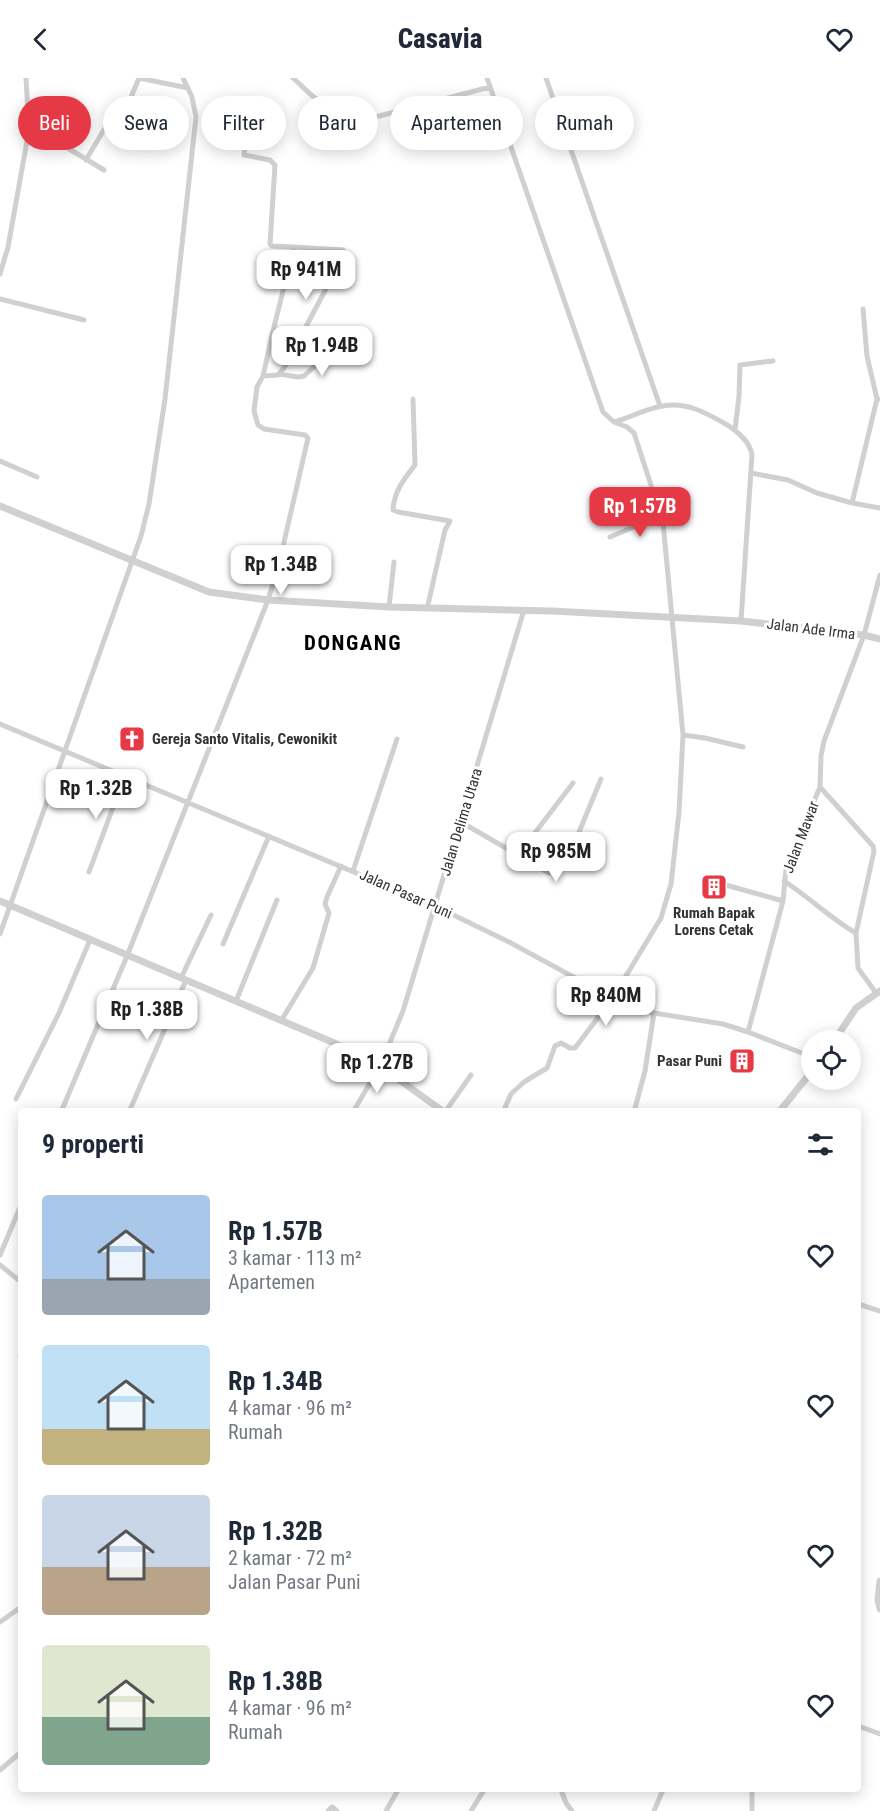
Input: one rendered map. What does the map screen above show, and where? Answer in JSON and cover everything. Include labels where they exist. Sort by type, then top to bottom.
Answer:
[{"type":"street","points":[[26,78],[27,96]]},
{"type":"street","points":[[86,160],[118,106],[129,102],[139,78],[188,88]]},
{"type":"street","points":[[0,934],[141,536],[149,504],[165,399],[196,117],[192,97],[183,78]]},
{"type":"street","points":[[293,78],[328,110],[355,121],[490,87]]},
{"type":"street","points":[[487,78],[600,406],[614,422],[634,433],[635,442],[662,515],[674,618],[683,735],[679,812],[671,884],[661,918],[612,999],[575,1047],[570,1048],[561,1043],[555,1046],[547,1068],[524,1082],[512,1094],[504,1108]]},
{"type":"street","points":[[546,78],[660,406]]},
{"type":"street","points":[[0,274],[8,247],[25,150]]},
{"type":"street","points":[[70,150],[104,170]]},
{"type":"street","points":[[245,150],[244,155],[270,160],[275,165],[270,244],[294,248],[343,250],[345,253],[279,374]]},
{"type":"street","points":[[63,1108],[127,956],[268,600],[279,564],[308,438],[305,435],[264,429],[258,425],[254,411],[257,387],[263,376],[294,248]]},
{"type":"street","points":[[0,299],[84,320]]},
{"type":"street","points":[[852,503],[878,399],[867,356],[863,309]]},
{"type":"street","points":[[263,376],[279,374],[304,376],[350,334]]},
{"type":"street","points":[[735,430],[739,396],[739,366],[774,361]]},
{"type":"street","points":[[413,399],[416,465],[404,478],[395,496],[393,510],[450,521],[428,609]]},
{"type":"street","points":[[614,422],[660,406],[692,407],[705,411],[735,430],[751,450],[741,621]]},
{"type":"street","points":[[0,461],[37,477]]},
{"type":"street","points":[[751,473],[788,480],[817,493],[880,508]]},
{"type":"street","name":"Jalan Ade Irma","points":[[0,506],[203,590],[268,600],[428,609],[524,610],[741,621],[864,635],[880,639]]},
{"type":"street","points":[[610,537],[662,515]]},
{"type":"street","points":[[388,607],[394,562]]},
{"type":"street","name":"Jalan Mawar","points":[[748,1032],[783,901],[786,869],[820,786],[820,756],[824,741],[864,635],[880,575]]},
{"type":"street","name":"Jalan Delima Utara","points":[[355,1108],[380,1066],[404,1011],[524,610]]},
{"type":"street","name":"Jalan Pasar Puni","points":[[0,724],[435,906],[555,966],[612,999],[654,1013],[723,1024],[801,1053]]},
{"type":"street","points":[[683,735],[708,738],[743,747]]},
{"type":"street","points":[[353,871],[397,739]]},
{"type":"street","points":[[90,872],[125,775]]},
{"type":"street","points":[[461,822],[550,872],[577,837],[601,779]]},
{"type":"street","points":[[518,855],[573,783]]},
{"type":"street","points":[[820,786],[873,846],[874,851],[856,933],[856,964],[878,992],[856,1008],[841,1030]]},
{"type":"street","points":[[223,944],[269,836]]},
{"type":"street","points":[[281,1021],[318,955],[328,913],[325,904],[341,866]]},
{"type":"street","points":[[784,881],[804,894],[836,921],[856,933]]},
{"type":"street","points":[[722,884],[783,901]]},
{"type":"street","points":[[236,1001],[277,900]]},
{"type":"street","points":[[0,901],[332,1042],[380,1066],[439,1108]]},
{"type":"street","points":[[131,1108],[211,915]]},
{"type":"street","points":[[16,1099],[59,1013],[90,940]]},
{"type":"street","points":[[635,1108],[645,1071],[654,1013]]},
{"type":"street","points":[[448,1108],[471,1076]]},
{"type":"street","points":[[782,1108],[801,1085]]},
{"type":"street","points":[[0,1255],[18,1212]]},
{"type":"street","points":[[0,1265],[18,1280]]},
{"type":"street","points":[[861,1305],[880,1311]]},
{"type":"street","points":[[880,1581],[878,1592],[880,1609]]},
{"type":"street","points":[[0,1622],[18,1609]]},
{"type":"street","points":[[861,1727],[880,1734]]},
{"type":"street","points":[[0,1770],[18,1755]]},
{"type":"street","points":[[386,1811],[397,1792]]},
{"type":"street","points":[[471,1811],[483,1792]]},
{"type":"street","points":[[562,1792],[572,1811]]},
{"type":"street","points":[[654,1811],[662,1792]]},
{"type":"street","points":[[752,1792],[752,1811]]},
{"type":"street","points":[[328,1811],[332,1807],[337,1811]]},
{"type":"place","name":"Gereja Santo Vitalis, Cewonikit","points":[[132,739]]},
{"type":"place","name":"Rumah Bapak Lorens Cetak","points":[[714,887]]},
{"type":"place","name":"Pasar Puni","points":[[742,1061]]},
{"type":"district","name":"DONGANG","points":[[353,643]]}]
